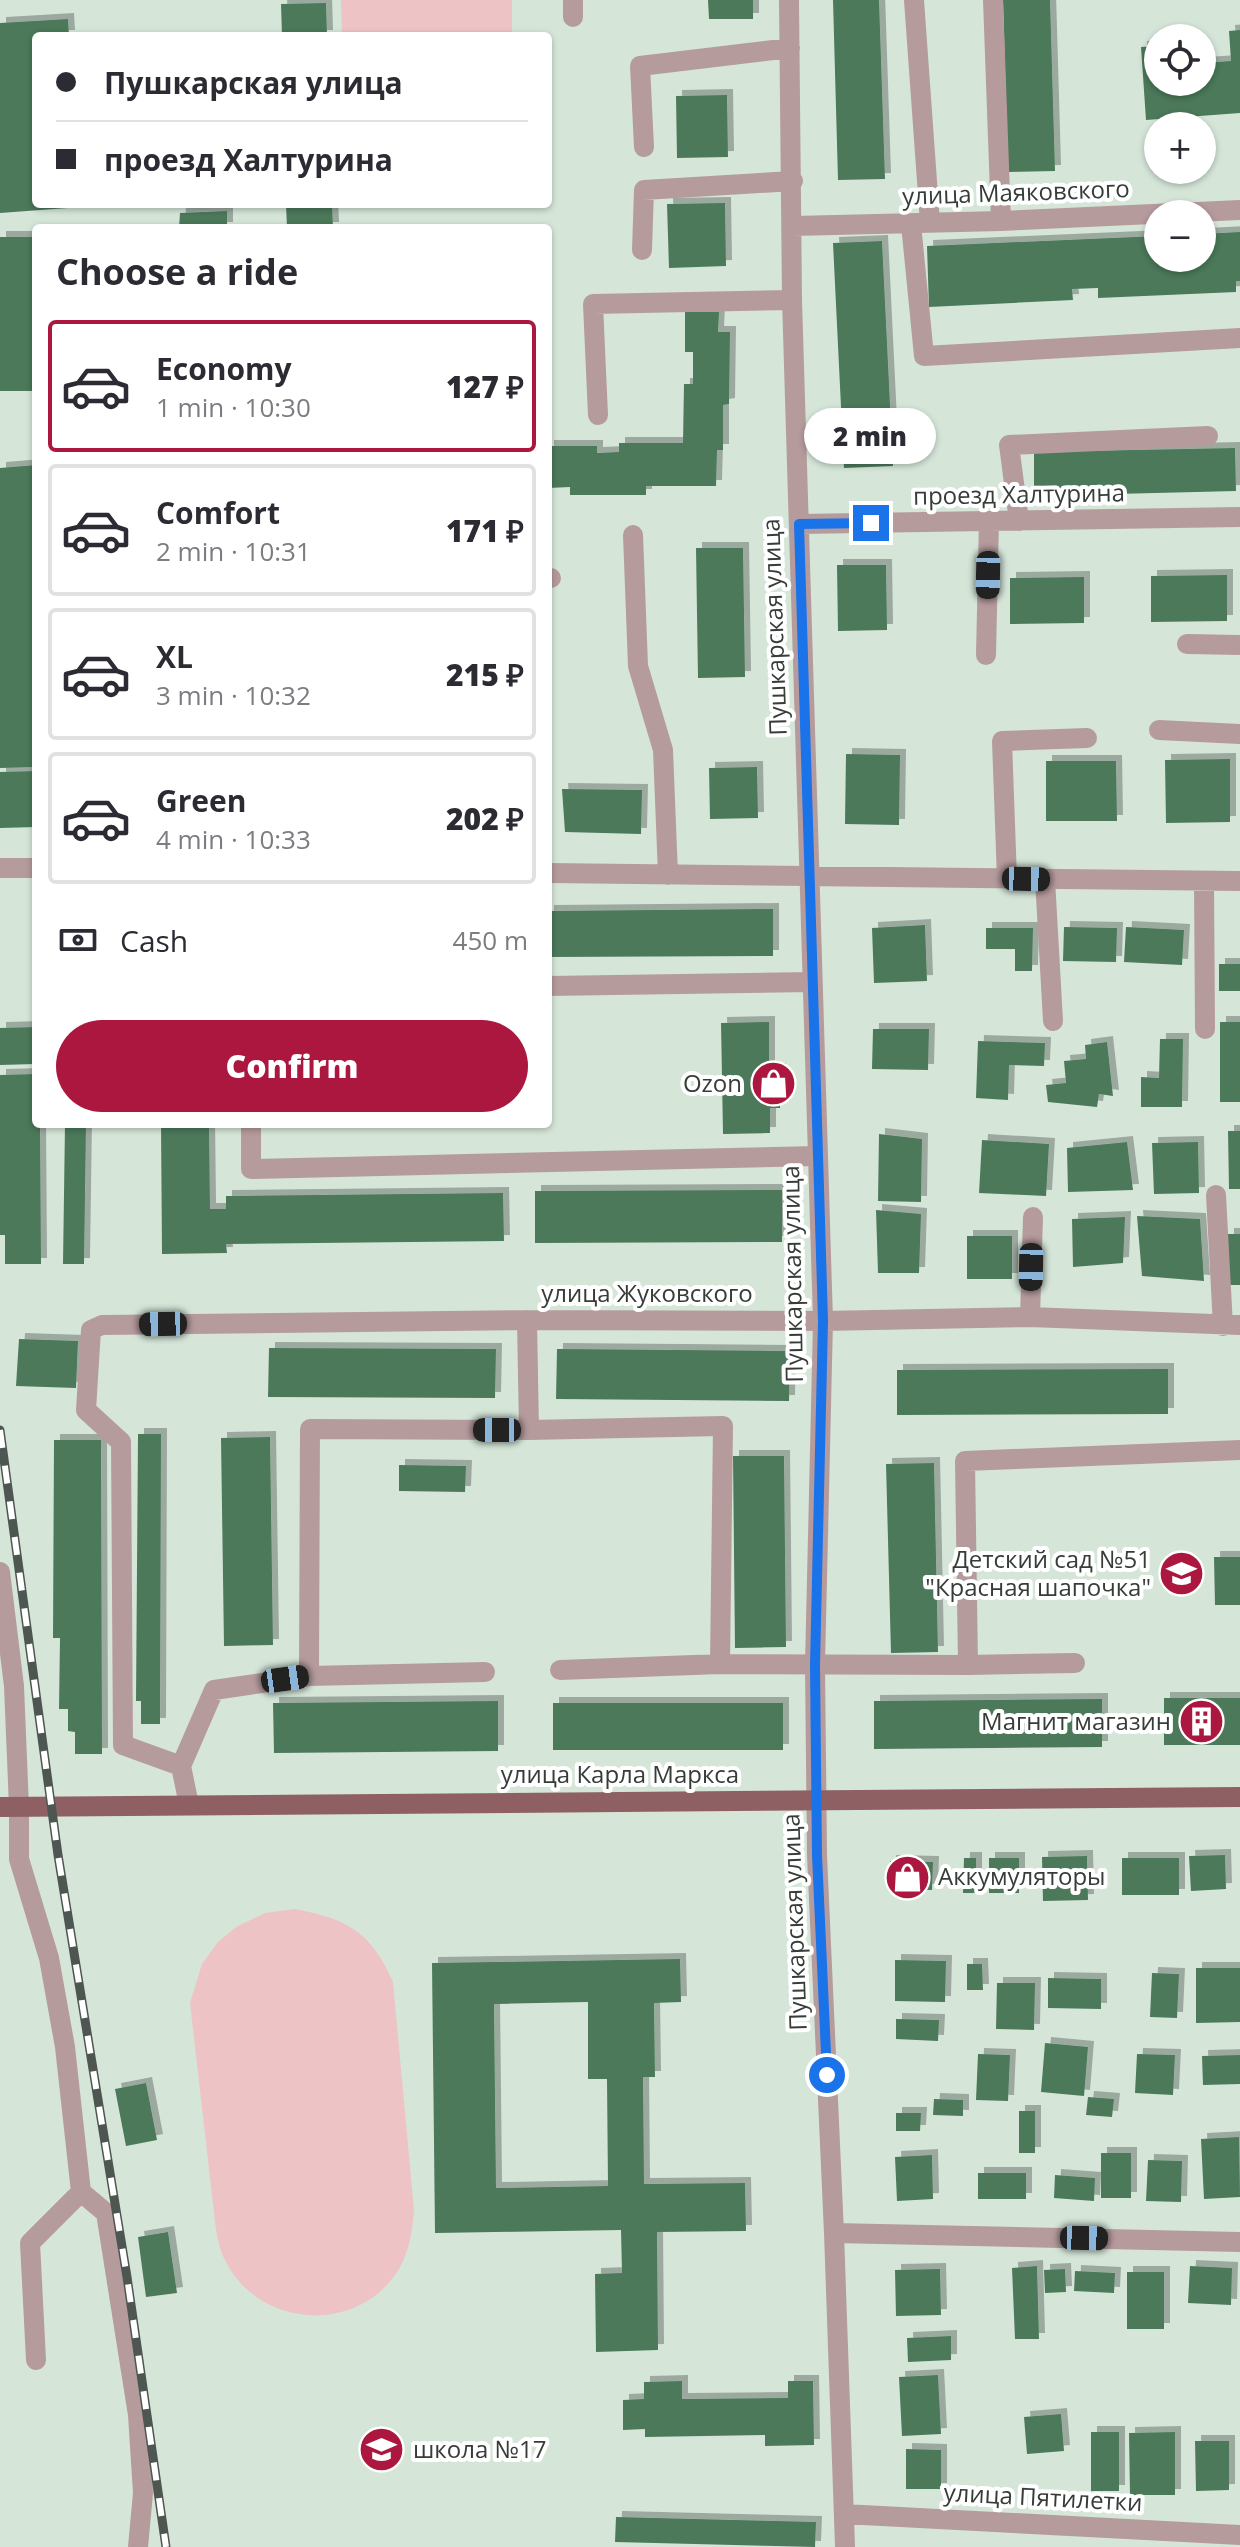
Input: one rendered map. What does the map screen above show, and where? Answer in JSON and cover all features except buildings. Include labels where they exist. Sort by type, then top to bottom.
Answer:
[{"type":"main road","name":"улица Карла Маркса","points":[[10,1807],[1240,1797]]},
{"type":"street","name":"Пушкарская улица","points":[[789,0],[792,300],[823,1321],[815,1665],[817,1855],[845,2547]]},
{"type":"street","points":[[914,0],[924,356],[1240,338]]},
{"type":"street","points":[[993,0],[1001,221]]},
{"type":"street","points":[[644,147],[640,66],[790,48]]},
{"type":"street","points":[[642,250],[644,190],[793,181]]},
{"type":"street","name":"улица Маяковского","points":[[793,226],[1001,221],[1240,210]]},
{"type":"street","points":[[598,415],[593,304],[792,300]]},
{"type":"street","points":[[1019,521],[1009,445],[1208,436]]},
{"type":"street","name":"проезд Халтурина","points":[[799,524],[1240,517]]},
{"type":"street","points":[[986,655],[989,521]]},
{"type":"street","points":[[633,535],[638,666],[663,750],[668,875]]},
{"type":"street","points":[[1187,644],[1240,645]]},
{"type":"street","points":[[1159,730],[1240,734]]},
{"type":"street","points":[[1007,879],[1002,741],[1087,738]]},
{"type":"street","points":[[0,868],[32,868]]},
{"type":"street","points":[[552,873],[1240,881]]},
{"type":"street","points":[[1045,879],[1053,1021]]},
{"type":"street","points":[[1204,881],[1205,1029]]},
{"type":"street","points":[[552,986],[812,982]]},
{"type":"street","points":[[251,1128],[251,1169],[817,1156]]},
{"type":"street","points":[[1216,1195],[1232,1326]]},
{"type":"street","points":[[1030,1317],[1033,1217]]},
{"type":"street","name":"улица Жуковского","points":[[181,1766],[123,1745],[121,1442],[86,1410],[91,1330],[102,1325],[1030,1317],[1232,1326]]},
{"type":"street","points":[[527,1320],[529,1430]]},
{"type":"street","points":[[309,1676],[310,1429],[529,1430],[723,1426],[720,1664]]},
{"type":"street","points":[[968,1665],[965,1461],[1240,1450]]},
{"type":"street","points":[[0,1572],[14,1686],[10,1807],[19,1859],[34,1900],[49,1958],[65,2047],[81,2192],[106,2213],[138,2415],[143,2493],[138,2547]]},
{"type":"street","points":[[560,1670],[720,1664],[1075,1663]]},
{"type":"street","points":[[189,1805],[181,1766],[214,1690],[309,1676],[485,1672]]},
{"type":"street","points":[[36,2360],[30,2243],[81,2192]]},
{"type":"street","points":[[834,2233],[1240,2242]]},
{"type":"street","name":"улица Пятилетки","points":[[844,2514],[1240,2535]]},
{"type":"shaded area","points":[[341,0],[512,0],[512,32],[342,32]]},
{"type":"shaded area","points":[[295,1909],[330,1918],[356,1930],[376,1951],[393,1982],[414,2210],[407,2250],[394,2277],[368,2301],[346,2311],[323,2315],[299,2314],[277,2308],[256,2297],[238,2281],[223,2257],[216,2230],[190,2003],[202,1964],[217,1943],[236,1927],[265,1913]]},
{"type":"railway","points":[[0,1430],[58,1855],[127,2277],[166,2547]]},
{"type":"place","name":"Ozon","points":[[773,1084]]},
{"type":"place","name":"Детский сад №51 \"Красная шапочка\"","points":[[1182,1574]]},
{"type":"place","name":"Магнит магазин","points":[[1202,1722]]},
{"type":"place","name":"Аккумуляторы","points":[[907,1877]]},
{"type":"place","name":"школа №17","points":[[382,2450]]},
{"type":"route","points":[[827,2075],[817,1855],[815,1665],[823,1321],[799,524],[871,523]]}]
